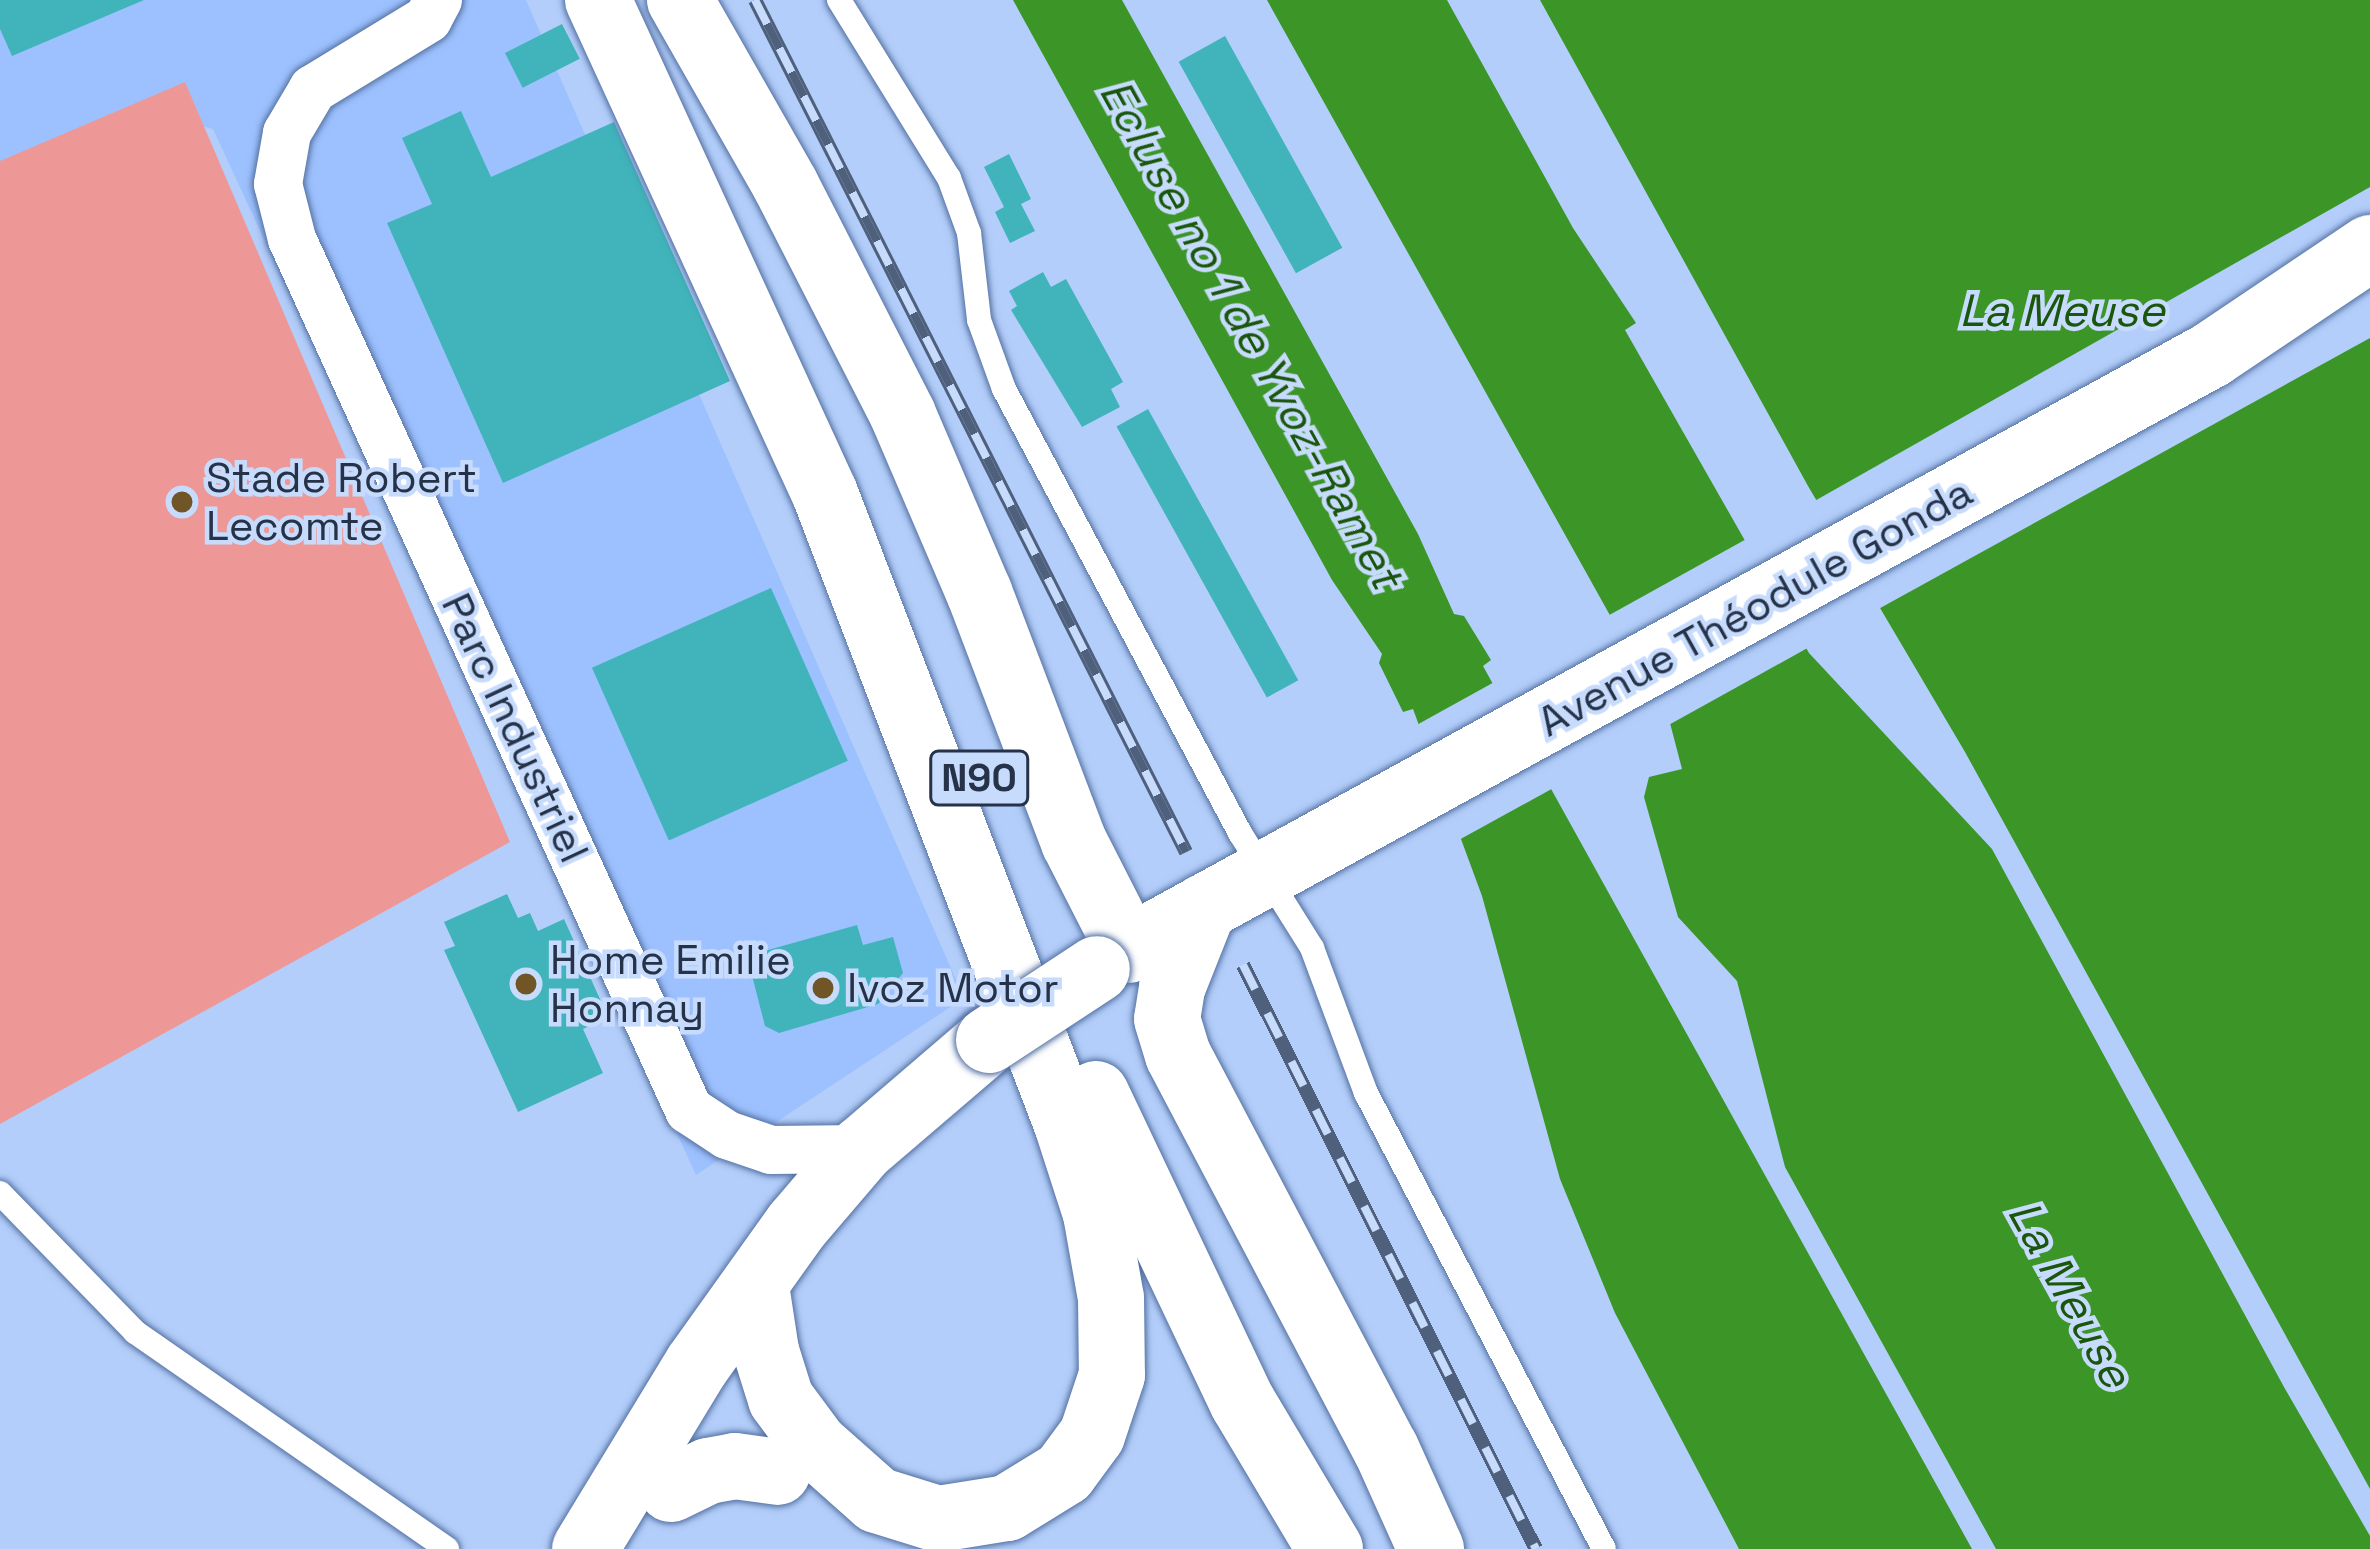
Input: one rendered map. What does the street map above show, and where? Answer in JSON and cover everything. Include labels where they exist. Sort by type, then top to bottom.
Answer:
[{"type":"main road","name":"N90","points":[[598,0],[825,494],[1067,1124],[1206,1399],[1295,1549]]},
{"type":"main road","name":"N90","points":[[641,0],[861,475],[1102,1109],[1243,1403],[1330,1549]]},
{"type":"main road","points":[[680,0],[786,186],[903,415],[979,592],[1113,959]]},
{"type":"main road","name":"Avenue Théodule Gonda","points":[[585,1549],[697,1365],[797,1225],[862,1149],[988,1040],[1204,907],[1354,829],[2212,355],[2370,248]]},
{"type":"main road","points":[[1204,907],[1172,988],[1167,1019],[1178,1054],[1386,1449],[1431,1549]]},
{"type":"main road","points":[[743,1305],[766,1351],[781,1399],[815,1445],[878,1500],[938,1520],[1007,1508],[1064,1473],[1092,1435],[1112,1375],[1111,1298],[1096,1214],[1067,1124]]},
{"type":"main road","points":[[743,1305],[754,1420],[778,1472],[830,1518],[892,1549]]},
{"type":"main road","name":"Avenue Théodule Gonda","points":[[633,1549],[721,1394],[743,1305]]},
{"type":"main road","points":[[671,1489],[735,1466],[778,1472]]},
{"type":"street","name":"Parc Industriel","points":[[437,0],[428,19],[313,88],[287,133],[278,184],[292,238],[689,1110],[727,1135],[771,1150],[862,1149]]},
{"type":"lane","points":[[839,0],[949,178],[969,233],[979,320],[1004,389],[1264,876],[1312,948],[1366,1093],[1604,1549]]},
{"type":"lane","points":[[0,1193],[135,1332],[447,1549]]},
{"type":"shaded area","points":[[0,0],[526,0],[964,998],[696,1175],[213,129],[165,115],[0,182]]},
{"type":"shaded area","name":"Stade Robert Lecomte","points":[[185,82],[510,842],[0,1124],[0,161]]},
{"type":"water","name":"Ecluse no 1 de Yvoz-Ramet","points":[[1013,0],[1122,0],[1418,534],[1454,614],[1464,616],[1491,660],[1483,666],[1972,1549],[1739,1549],[1615,1313],[1560,1179],[1482,896],[1413,709],[1403,712],[1379,663],[1382,654],[1332,580]]},
{"type":"water","name":"La Meuse","points":[[1267,0],[1447,0],[1573,228],[1636,323],[1625,330],[1809,653],[1992,849],[2370,1536],[2370,1549],[1996,1549],[1785,1167],[1737,981],[1678,917],[1644,797],[1649,777],[1682,769],[1670,723]]},
{"type":"water","name":"La Meuse","points":[[1540,0],[2370,0],[2370,1489],[1965,752],[1808,486]]},
{"type":"pier","points":[[2370,187],[2370,338],[1873,612],[1811,503]]},
{"type":"pier","points":[[1750,537],[1811,646],[1665,727],[1604,618]]},
{"type":"pier","points":[[1498,680],[1557,786],[1457,841],[1413,727]]},
{"type":"building","points":[[0,0],[144,0],[12,56],[0,29]]},
{"type":"building","points":[[562,24],[580,59],[523,88],[505,53]]},
{"type":"building","points":[[1225,36],[1342,248],[1296,273],[1179,62]]},
{"type":"building","points":[[461,111],[491,177],[614,122],[730,381],[503,483],[387,223],[432,204],[402,138]]},
{"type":"building","points":[[1009,154],[1031,199],[1021,204],[1035,231],[1010,243],[995,212],[1004,207],[984,167]]},
{"type":"building","points":[[1043,272],[1051,287],[1066,279],[1123,382],[1111,389],[1120,407],[1082,427],[1011,310],[1017,306],[1009,291]]},
{"type":"building","points":[[1148,409],[1298,680],[1267,698],[1117,426]]},
{"type":"building","points":[[771,588],[848,761],[669,840],[592,668]]},
{"type":"building","name":"Home Emilie Honnay","points":[[507,894],[518,918],[530,913],[538,931],[564,919],[608,1017],[583,1029],[603,1073],[518,1112],[444,950],[455,946],[444,922]]},
{"type":"building","name":"Ivoz Motor","points":[[857,925],[863,945],[893,937],[903,973],[878,1004],[779,1033],[765,1026],[747,956]]},
{"type":"railway","points":[[755,0],[1186,852]]},
{"type":"railway","points":[[1243,965],[1536,1549]]},
{"type":"place","name":"Stade Robert Lecomte","points":[[182,502]]},
{"type":"place","name":"Home Emilie Honnay","points":[[526,984]]},
{"type":"place","name":"Ivoz Motor","points":[[823,988]]}]
